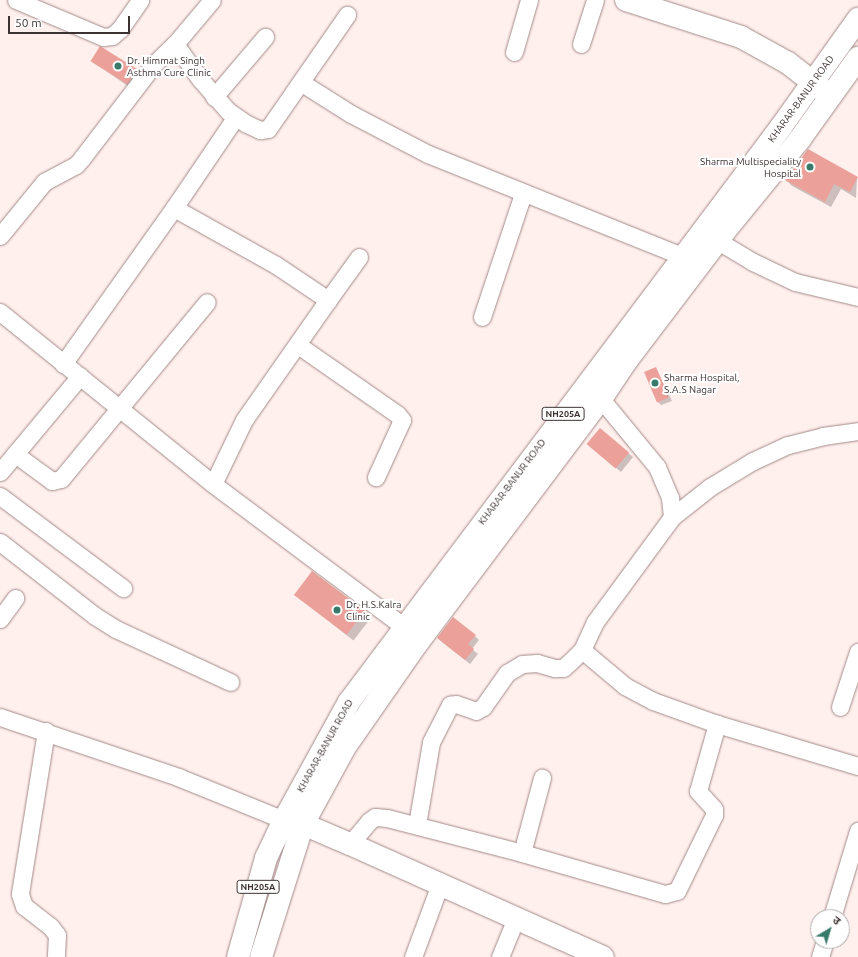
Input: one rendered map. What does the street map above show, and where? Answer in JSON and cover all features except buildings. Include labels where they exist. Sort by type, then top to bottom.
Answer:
[{"type":"main road","points":[[626,0],[740,37],[782,60],[814,82],[830,96]]},
{"type":"main road","name":"KHARAR-BANUR ROAD","points":[[238,957],[266,858],[293,822],[349,702],[682,256],[856,27]]},
{"type":"main road","name":"NH205A","points":[[261,957],[293,822],[386,687],[718,241],[800,140],[858,58]]},
{"type":"main road","points":[[293,822],[350,844],[603,957]]},
{"type":"street","points":[[16,0],[103,37],[112,36],[120,29],[140,0]]},
{"type":"street","points":[[0,236],[44,182],[76,165],[154,65],[175,44],[212,0]]},
{"type":"street","points":[[514,52],[529,0]]},
{"type":"street","points":[[581,44],[595,0]]},
{"type":"street","points":[[175,44],[214,97],[235,118],[260,130],[268,129],[348,14]]},
{"type":"street","points":[[214,97],[265,38]]},
{"type":"street","points":[[302,82],[351,114],[394,137],[523,194],[586,216],[682,256]]},
{"type":"street","points":[[63,364],[174,208],[235,118]]},
{"type":"street","points":[[482,317],[523,194]]},
{"type":"street","points":[[174,208],[276,266],[328,300]]},
{"type":"street","points":[[718,241],[751,261],[795,282],[858,297]]},
{"type":"street","points":[[213,484],[244,420],[358,257]]},
{"type":"street","points":[[15,454],[52,481],[61,479],[121,409],[207,302]]},
{"type":"street","points":[[0,312],[213,484],[404,627]]},
{"type":"street","points":[[298,344],[397,414],[402,420],[376,477]]},
{"type":"street","points":[[0,472],[80,376]]},
{"type":"street","points":[[601,399],[657,467],[670,498],[672,517]]},
{"type":"street","points":[[416,825],[432,742],[450,705],[456,704],[476,712],[483,707],[507,673],[515,667],[529,663],[562,668],[582,650],[594,622],[672,517],[710,487],[758,459],[788,445],[816,438],[858,431]]},
{"type":"street","points":[[0,496],[123,588]]},
{"type":"street","points":[[0,542],[95,616],[116,629],[230,682]]},
{"type":"street","points":[[0,618],[15,598]]},
{"type":"street","points":[[582,650],[625,686],[653,701],[717,724],[858,766]]},
{"type":"street","points":[[840,707],[858,652]]},
{"type":"street","points":[[0,717],[46,731],[178,777],[293,822]]},
{"type":"street","points":[[350,844],[369,821],[375,818],[387,818],[522,853],[665,894],[677,891],[714,815],[714,809],[698,791],[717,724]]},
{"type":"street","points":[[46,731],[20,894],[24,906],[50,926],[57,935],[56,957]]},
{"type":"street","points":[[522,853],[542,778]]},
{"type":"street","points":[[835,909],[854,855],[858,831]]},
{"type":"street","points":[[413,957],[440,884]]},
{"type":"street","points":[[500,957],[516,918]]},
{"type":"place","name":"Dr. Himmat Singh Asthma Cure Clinic","points":[[118,66]]},
{"type":"place","name":"Sharma Multispeciality Hospital","points":[[810,167]]},
{"type":"place","name":"Sharma Hospital, S.A.S Nagar","points":[[655,383]]},
{"type":"place","name":"Dr. H.S.Kalra Clinic","points":[[337,610]]}]
